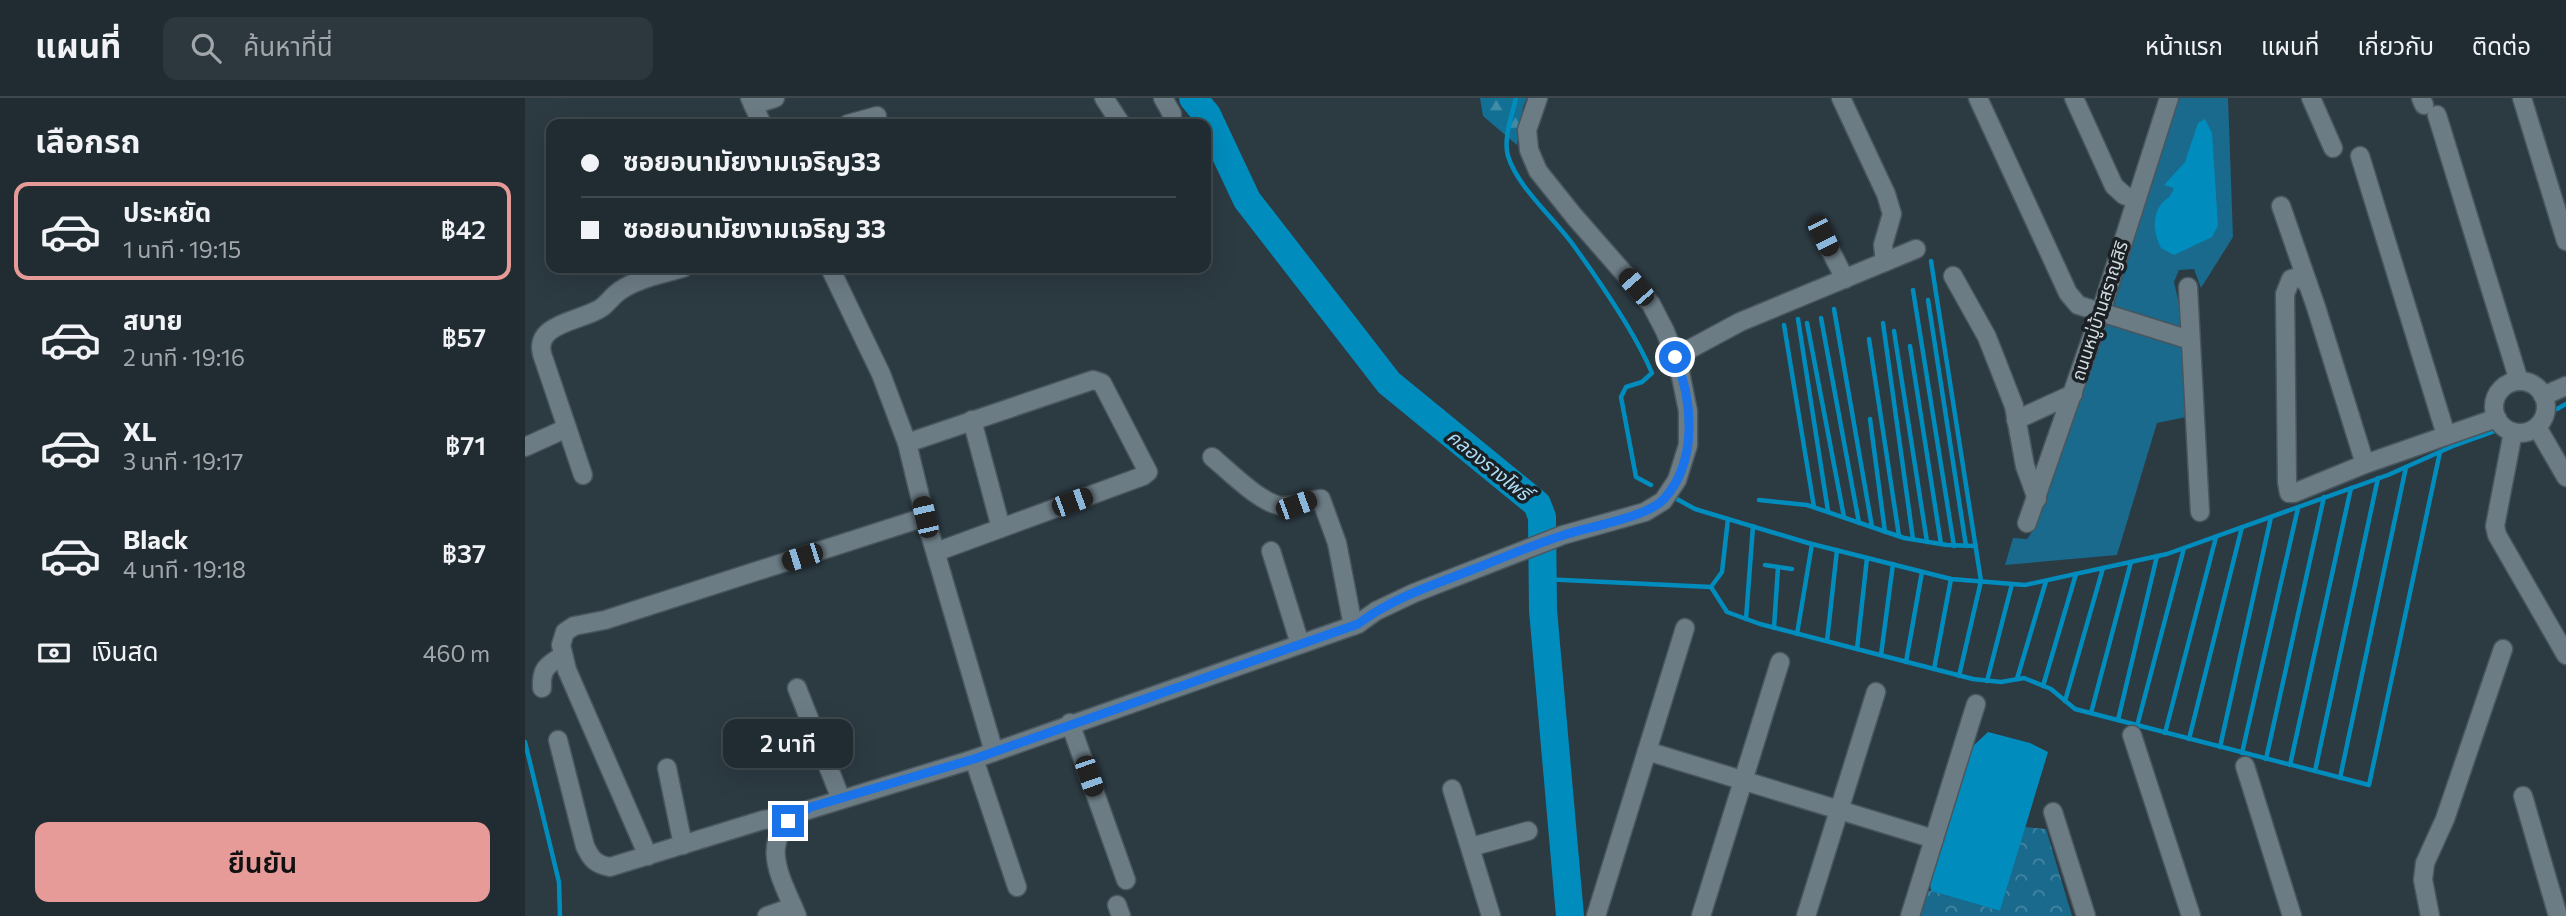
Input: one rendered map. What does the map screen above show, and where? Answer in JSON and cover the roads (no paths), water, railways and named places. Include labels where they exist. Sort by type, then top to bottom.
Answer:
[{"type":"street","points":[[760,119],[751,101],[775,98]]},
{"type":"street","points":[[1104,98],[1118,119]]},
{"type":"street","points":[[1163,98],[1172,114],[1172,119]]},
{"type":"street","points":[[767,916],[795,912],[779,874],[775,843],[788,821],[811,807],[974,759],[1070,723],[1353,626],[1376,611],[1414,593],[1563,535],[1645,512],[1663,501],[1677,480],[1689,445],[1688,411],[1675,357],[1651,304],[1538,171],[1529,150],[1527,130],[1538,98]]},
{"type":"street","points":[[1841,98],[1886,194],[1892,214],[1883,245],[1885,262]]},
{"type":"street","points":[[1978,98],[2069,293],[2078,304],[2190,340]]},
{"type":"street","points":[[2074,98],[2114,186],[2124,195],[2136,200]]},
{"type":"street","name":"ถนนหมู่บ้านสราญสิริ","points":[[2027,523],[2101,311],[2169,98]]},
{"type":"street","points":[[2311,98],[2333,148]]},
{"type":"street","points":[[2522,98],[2566,241]]},
{"type":"street","points":[[2428,106],[2519,381]]},
{"type":"street","points":[[866,119],[877,116]]},
{"type":"street","points":[[2360,156],[2446,435]]},
{"type":"street","points":[[2281,205],[2365,464]]},
{"type":"street","points":[[1823,236],[1845,279]]},
{"type":"street","points":[[1675,357],[1722,331],[1916,249]]},
{"type":"street","points":[[583,475],[542,354],[542,338],[549,331],[601,308],[631,283],[666,273]]},
{"type":"street","points":[[832,273],[881,374],[907,443],[925,517],[994,752]]},
{"type":"street","points":[[1953,276],[1987,337],[2014,406],[2025,466],[2036,499]]},
{"type":"street","points":[[2308,284],[2299,277],[2291,279],[2285,294],[2289,493],[2497,418]]},
{"type":"street","points":[[2188,287],[2200,512]]},
{"type":"street","points":[[907,443],[1093,380],[1102,383],[1147,472],[936,552]]},
{"type":"street","points":[[2519,381],[2535,386],[2543,396],[2546,408],[2537,427],[2525,433],[2513,432],[2502,426],[2494,411],[2498,394],[2511,383],[2519,381]]},
{"type":"street","points":[[2543,396],[2566,386]]},
{"type":"street","points":[[2017,420],[2073,394]]},
{"type":"street","points":[[972,420],[1000,528]]},
{"type":"street","points":[[2537,427],[2566,477]]},
{"type":"street","points":[[525,447],[567,428]]},
{"type":"street","points":[[2513,432],[2495,526],[2497,535],[2566,655]]},
{"type":"street","points":[[1212,457],[1267,501],[1288,506],[1321,499],[1337,543],[1353,626]]},
{"type":"street","points":[[648,856],[562,656],[561,645],[565,632],[574,626],[604,620],[925,517]]},
{"type":"street","points":[[1271,551],[1300,644]]},
{"type":"street","points":[[1596,916],[1685,628]]},
{"type":"street","points":[[2430,916],[2423,880],[2425,863],[2445,819],[2504,649]]},
{"type":"street","points":[[542,688],[541,673],[546,666],[562,656]]},
{"type":"street","points":[[1700,916],[1780,662]]},
{"type":"street","points":[[797,688],[841,799]]},
{"type":"street","points":[[1806,916],[1876,692]]},
{"type":"street","points":[[1910,916],[1976,704]]},
{"type":"street","points":[[1070,723],[1126,880]]},
{"type":"street","points":[[2132,735],[2191,916]]},
{"type":"street","points":[[558,740],[585,846],[593,861],[610,867],[762,820],[780,818],[788,821]]},
{"type":"street","points":[[1647,751],[1934,839]]},
{"type":"street","points":[[974,759],[1017,887]]},
{"type":"street","points":[[2245,766],[2292,916]]},
{"type":"street","points":[[667,768],[683,845]]},
{"type":"street","points":[[1452,789],[1491,916]]},
{"type":"street","points":[[2523,796],[2558,889],[2558,916]]},
{"type":"street","points":[[2053,812],[2086,916]]},
{"type":"street","points":[[1471,847],[1528,831]]},
{"type":"waterway","name":"คลองรางโพธิ์","points":[[1193,98],[1209,119]]},
{"type":"waterway","points":[[1516,98],[1507,142],[1508,156],[1513,168],[1606,291],[1627,324],[1652,373],[1642,382],[1626,387],[1621,397],[1636,477],[1651,485]]},
{"type":"waterway","name":"คลองรางโพธิ์","points":[[1211,124],[1247,200],[1389,383],[1537,504],[1542,517],[1543,610],[1570,916]]},
{"type":"waterway","points":[[1931,261],[1981,581],[1959,676]]},
{"type":"waterway","points":[[1913,290],[1954,546]]},
{"type":"waterway","points":[[1928,300],[1966,546]]},
{"type":"waterway","points":[[1834,309],[1872,527]]},
{"type":"waterway","points":[[1821,318],[1859,523]]},
{"type":"waterway","points":[[1798,319],[1828,511]]},
{"type":"waterway","points":[[1807,323],[1844,517]]},
{"type":"waterway","points":[[1883,323],[1913,539]]},
{"type":"waterway","points":[[1784,325],[1814,507]]},
{"type":"waterway","points":[[1894,331],[1927,542]]},
{"type":"waterway","points":[[1869,339],[1899,536]]},
{"type":"waterway","points":[[1910,346],[1941,544]]},
{"type":"waterway","points":[[2557,409],[2566,404]]},
{"type":"waterway","points":[[1870,419],[1885,532]]},
{"type":"waterway","points":[[1675,498],[1695,509],[1808,543],[1951,579],[2025,585],[2167,554],[2388,475],[2453,446],[2498,430]]},
{"type":"waterway","points":[[1542,579],[1711,587],[1727,612],[1760,624],[1973,679],[2001,682],[2024,678],[2051,689],[2075,709],[2369,785],[2440,452]]},
{"type":"waterway","points":[[2340,778],[2406,467]]},
{"type":"waterway","points":[[2315,771],[2378,478]]},
{"type":"waterway","points":[[2290,765],[2351,488]]},
{"type":"waterway","points":[[2266,759],[2324,497]]},
{"type":"waterway","points":[[1759,500],[1807,505],[1904,538],[1947,545],[1976,546]]},
{"type":"waterway","points":[[2242,753],[2298,508]]},
{"type":"waterway","points":[[2220,747],[2271,517]]},
{"type":"waterway","points":[[1711,587],[1722,572],[1728,519]]},
{"type":"waterway","points":[[1746,619],[1753,526]]},
{"type":"waterway","points":[[2189,739],[2242,527]]},
{"type":"waterway","points":[[2165,733],[2216,537]]},
{"type":"waterway","points":[[1797,634],[1812,544]]},
{"type":"waterway","points":[[2137,726],[2184,548]]},
{"type":"waterway","points":[[1827,641],[1837,550]]},
{"type":"waterway","points":[[2118,720],[2157,556]]},
{"type":"waterway","points":[[1857,649],[1867,558]]},
{"type":"waterway","points":[[2091,713],[2131,562]]},
{"type":"waterway","points":[[1881,655],[1893,564]]},
{"type":"waterway","points":[[1765,565],[1792,569]]},
{"type":"waterway","points":[[1774,628],[1778,567]]},
{"type":"waterway","points":[[2065,701],[2103,568]]},
{"type":"waterway","points":[[1906,662],[1922,572]]},
{"type":"waterway","points":[[2043,686],[2076,574]]},
{"type":"waterway","points":[[1934,669],[1951,579]]},
{"type":"waterway","points":[[2017,679],[2046,581]]},
{"type":"waterway","points":[[1987,681],[2012,584]]},
{"type":"waterway","points":[[525,742],[559,882],[560,916]]}]
